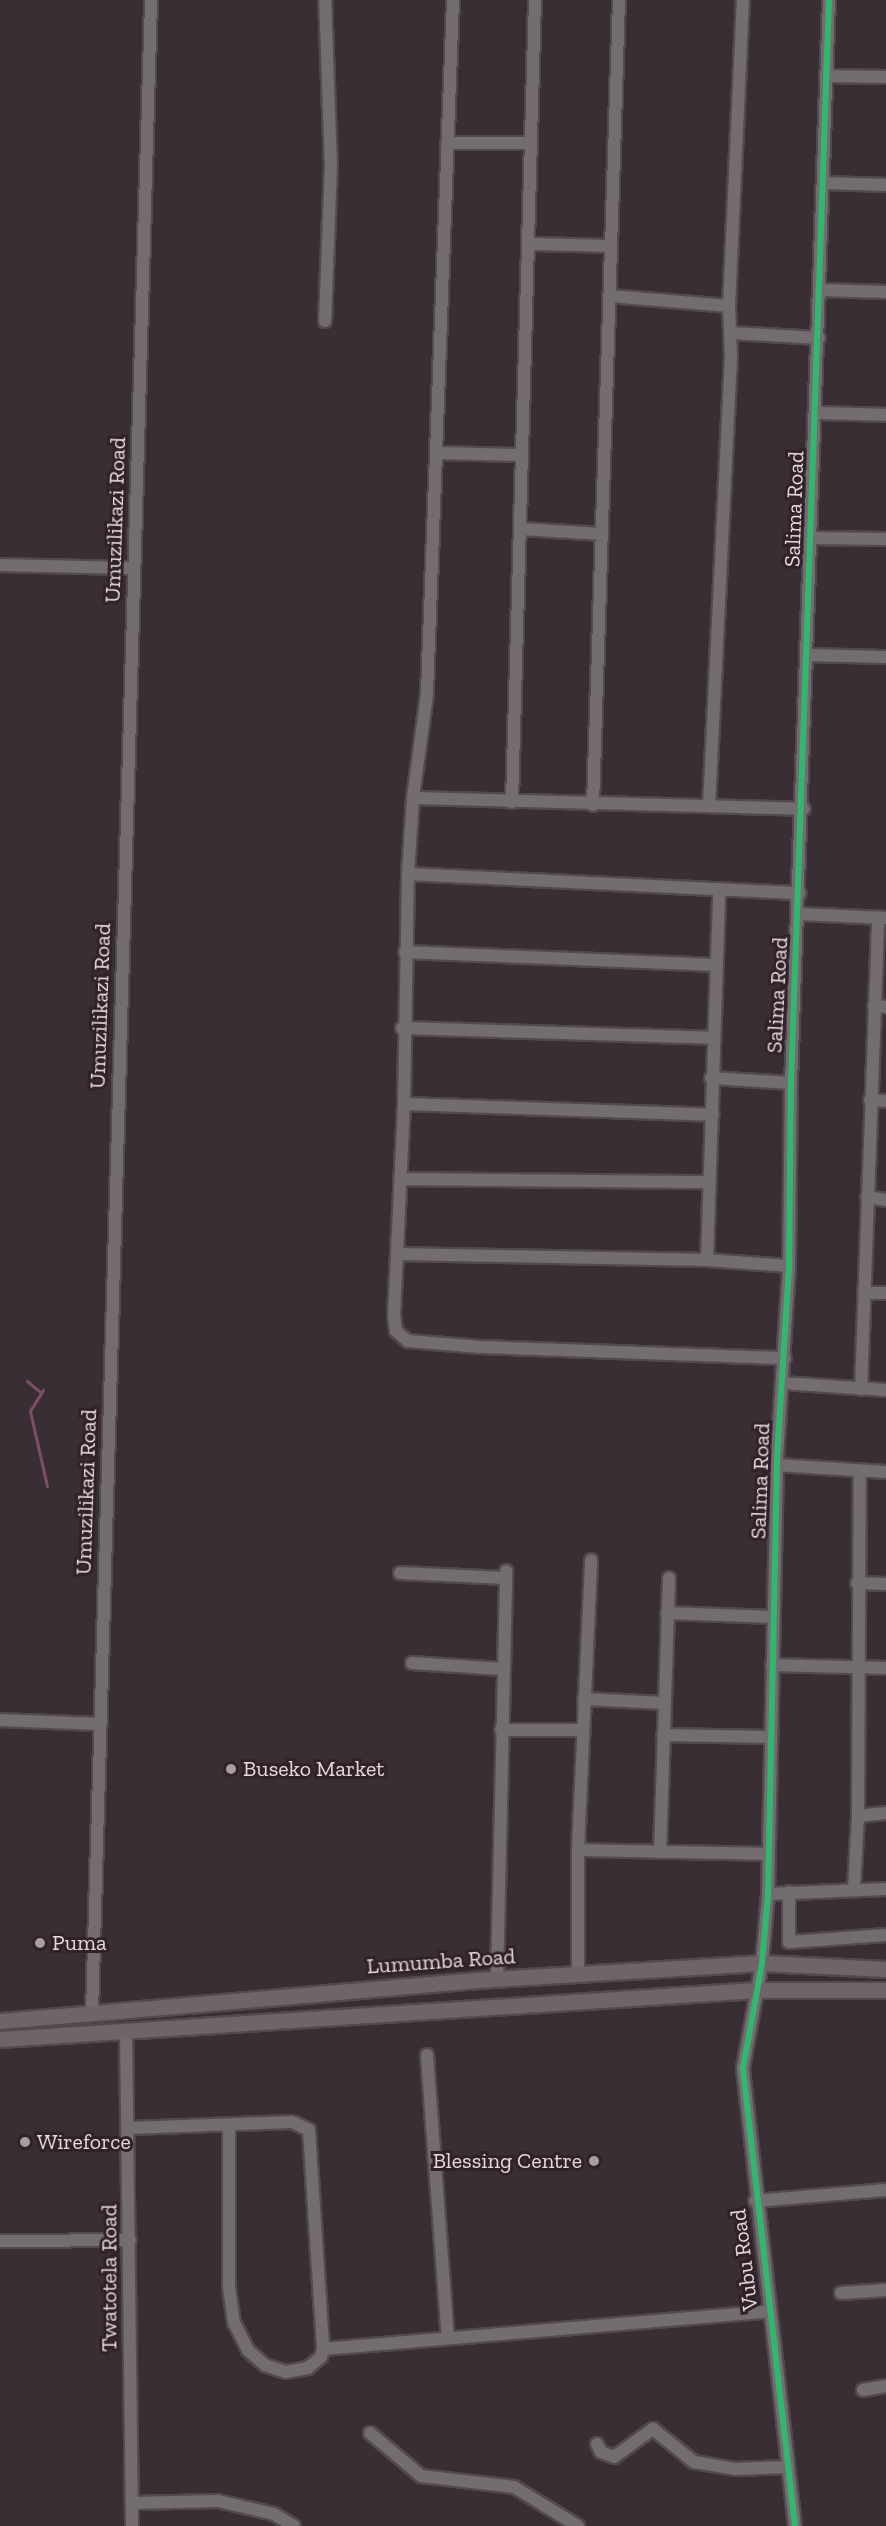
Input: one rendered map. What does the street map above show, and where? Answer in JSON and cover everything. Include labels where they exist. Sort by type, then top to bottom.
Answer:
[{"type":"main road","name":"Lumumba Road","points":[[0,2021],[497,1979],[762,1963],[886,1969]]},
{"type":"main road","points":[[0,2039],[756,1990],[886,1990]]},
{"type":"street","name":"Umuzilikazi Road","points":[[92,2013],[151,0]]},
{"type":"street","points":[[325,0],[331,168],[325,321]]},
{"type":"street","points":[[453,0],[427,694],[413,798],[408,874],[402,1028],[404,1104],[393,1315],[396,1331],[408,1341],[785,1358]]},
{"type":"street","points":[[512,802],[520,455],[529,244],[535,0]]},
{"type":"street","points":[[593,805],[619,0]]},
{"type":"street","points":[[709,806],[731,333],[729,306],[743,0]]},
{"type":"street","name":"Salima Road","points":[[756,1990],[762,1963],[768,1894],[767,1854],[777,1465],[789,1266],[791,1083],[804,809],[810,538],[821,290],[829,0]]},
{"type":"street","points":[[827,76],[886,77]]},
{"type":"street","points":[[447,143],[531,143]]},
{"type":"street","points":[[824,183],[886,185]]},
{"type":"street","points":[[529,244],[610,246]]},
{"type":"street","points":[[821,290],[886,291]]},
{"type":"street","points":[[610,296],[729,306]]},
{"type":"street","points":[[731,333],[819,338]]},
{"type":"street","points":[[816,413],[886,415]]},
{"type":"street","points":[[436,453],[520,455]]},
{"type":"street","points":[[520,529],[602,534]]},
{"type":"street","points":[[810,538],[886,539]]},
{"type":"street","points":[[0,565],[134,568]]},
{"type":"street","points":[[807,655],[886,657]]},
{"type":"street","points":[[413,798],[593,805],[804,809]]},
{"type":"street","points":[[408,874],[720,891],[800,893]]},
{"type":"street","points":[[707,1260],[712,1115],[711,1078],[720,891]]},
{"type":"street","points":[[799,914],[882,917],[880,1007],[870,1100],[861,1389]]},
{"type":"street","points":[[405,952],[717,965]]},
{"type":"street","points":[[402,1028],[713,1038]]},
{"type":"street","points":[[711,1078],[791,1083]]},
{"type":"street","points":[[870,1100],[886,1101]]},
{"type":"street","points":[[404,1104],[712,1115]]},
{"type":"street","points":[[401,1179],[709,1182]]},
{"type":"street","points":[[867,1197],[886,1200]]},
{"type":"street","points":[[397,1254],[707,1260],[789,1266]]},
{"type":"street","points":[[864,1293],[886,1293]]},
{"type":"street","points":[[782,1383],[886,1390]]},
{"type":"street","points":[[777,1465],[886,1472]]},
{"type":"street","points":[[854,1888],[858,1816],[857,1583],[860,1470]]},
{"type":"street","points":[[578,1975],[578,1850],[591,1560]]},
{"type":"street","points":[[400,1573],[506,1574],[497,1979]]},
{"type":"street","points":[[660,1852],[669,1578]]},
{"type":"street","points":[[857,1583],[886,1584]]},
{"type":"street","points":[[667,1613],[774,1617]]},
{"type":"street","points":[[412,1663],[503,1669]]},
{"type":"street","points":[[772,1665],[886,1668]]},
{"type":"street","points":[[584,1700],[664,1703]]},
{"type":"street","points":[[0,1720],[101,1724]]},
{"type":"street","points":[[501,1730],[583,1730]]},
{"type":"street","points":[[663,1735],[770,1737]]},
{"type":"street","points":[[858,1816],[886,1813]]},
{"type":"street","points":[[578,1850],[767,1854]]},
{"type":"street","points":[[768,1894],[854,1888],[886,1889]]},
{"type":"street","points":[[789,1892],[789,1942],[886,1935]]},
{"type":"street","name":"Vubu Road","points":[[756,1990],[742,2068],[755,2201],[795,2526]]},
{"type":"street","name":"Twatotela Road","points":[[126,2031],[130,2128],[132,2526]]},
{"type":"street","points":[[427,2055],[448,2338]]},
{"type":"street","points":[[130,2128],[229,2127],[292,2122],[309,2130],[323,2349],[321,2357],[308,2368],[286,2372],[256,2357],[238,2331],[229,2286],[229,2127]]},
{"type":"street","points":[[755,2201],[886,2190]]},
{"type":"street","points":[[0,2241],[130,2240]]},
{"type":"street","points":[[841,2293],[886,2290]]},
{"type":"street","points":[[323,2349],[768,2312]]},
{"type":"street","points":[[863,2390],[886,2386]]},
{"type":"street","points":[[597,2444],[601,2452],[614,2457],[653,2429],[694,2462],[736,2469],[787,2467]]},
{"type":"street","points":[[370,2433],[421,2476],[514,2487],[578,2526]]},
{"type":"street","points":[[132,2503],[218,2501],[274,2514],[294,2526]]},
{"type":"waterway","points":[[27,1381],[40,1392]]},
{"type":"waterway","points":[[43,1390],[30,1411],[47,1486]]},
{"type":"cycle path","points":[[795,2526],[743,2068],[762,1963],[768,1894],[777,1458],[789,1266],[791,1083],[829,0]]},
{"type":"place","name":"Buseko Market","points":[[231,1769]]},
{"type":"place","name":"Puma","points":[[40,1943]]},
{"type":"place","name":"Wireforce","points":[[25,2142]]},
{"type":"place","name":"Blessing Centre","points":[[594,2161]]}]
